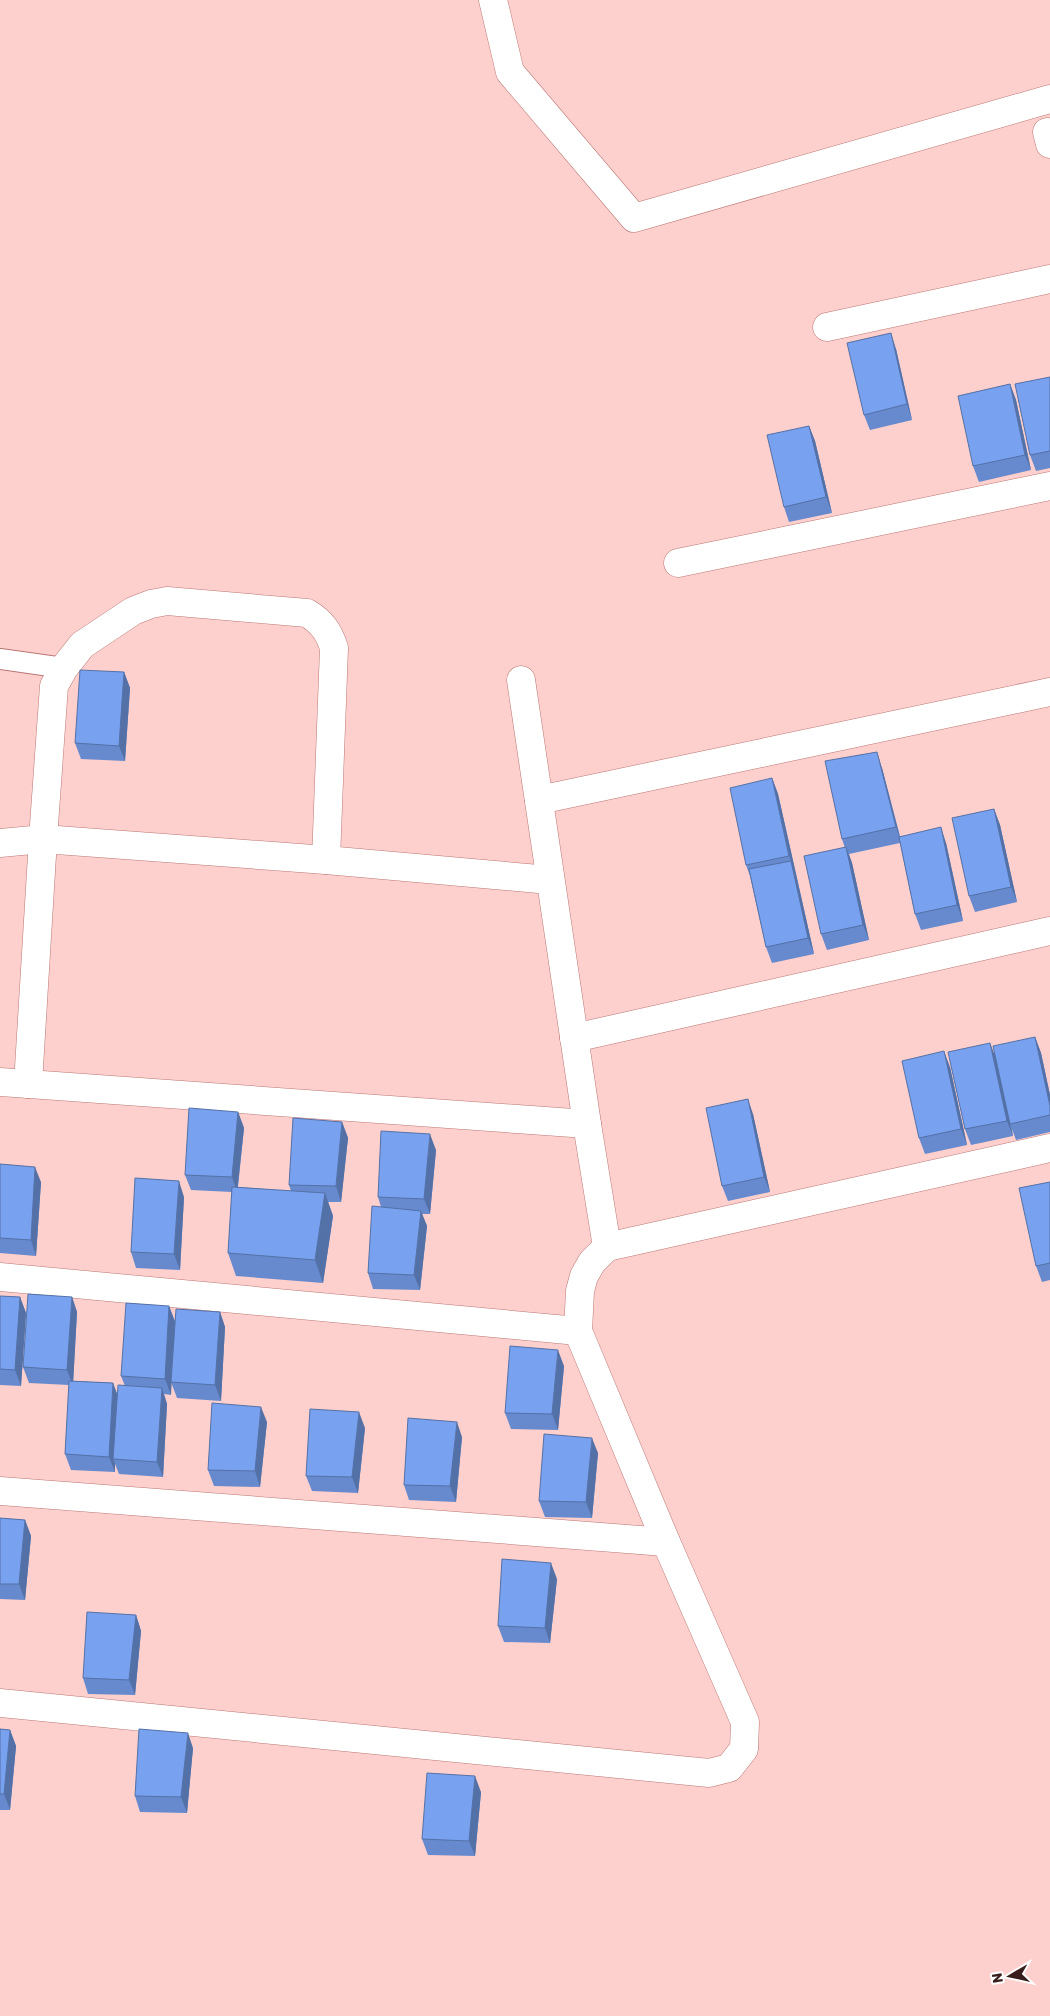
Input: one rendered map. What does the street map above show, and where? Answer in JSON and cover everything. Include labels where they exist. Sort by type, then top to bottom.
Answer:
[{"type":"street","points":[[494,0],[510,72],[634,218],[1050,99]]},
{"type":"street","points":[[827,327],[1050,279]]},
{"type":"street","points":[[678,563],[1050,486]]},
{"type":"street","points":[[28,1084],[54,686],[64,668],[82,645],[133,611],[151,604],[168,601],[307,613],[318,619],[329,632],[334,648],[326,860]]},
{"type":"street","points":[[522,680],[550,880],[607,1247]]},
{"type":"street","points":[[539,800],[1050,692]]},
{"type":"street","points":[[0,843],[43,839],[326,860],[550,880]]},
{"type":"street","points":[[574,1038],[1050,931]]},
{"type":"street","points":[[0,1082],[587,1124]]},
{"type":"street","points":[[0,1703],[709,1772],[729,1768],[744,1749],[746,1722],[666,1542],[578,1331],[580,1291],[584,1276],[592,1262],[607,1247],[1050,1148]]},
{"type":"street","points":[[0,1277],[578,1331]]},
{"type":"street","points":[[0,1490],[666,1542]]},
{"type":"lane","points":[[0,659],[64,668]]},
{"type":"building","points":[[891,333],[907,404],[864,415],[847,343]]},
{"type":"building","points":[[1050,377],[1050,451],[1030,455],[1015,384]]},
{"type":"building","points":[[1010,384],[1025,455],[973,466],[958,396]]},
{"type":"building","points":[[809,426],[826,497],[784,507],[767,435]]},
{"type":"building","points":[[80,670],[124,672],[119,746],[75,743]]},
{"type":"building","points":[[877,752],[896,827],[842,839],[825,761]]},
{"type":"building","points":[[772,778],[789,856],[746,865],[730,788]]},
{"type":"building","points":[[994,809],[1011,887],[969,896],[952,818]]},
{"type":"building","points":[[941,827],[957,905],[915,914],[899,837]]},
{"type":"building","points":[[846,847],[863,925],[821,934],[804,856]]},
{"type":"building","points":[[791,861],[808,938],[766,947],[749,869]]},
{"type":"building","points":[[1035,1037],[1050,1106],[1050,1115],[1010,1124],[993,1046]]},
{"type":"building","points":[[990,1043],[1007,1121],[965,1129],[948,1052]]},
{"type":"building","points":[[944,1051],[961,1129],[919,1138],[902,1061]]},
{"type":"building","points":[[748,1099],[764,1177],[722,1186],[706,1108]]},
{"type":"building","points":[[189,1108],[238,1112],[232,1177],[185,1175]]},
{"type":"building","points":[[293,1118],[342,1122],[336,1186],[289,1185]]},
{"type":"building","points":[[381,1131],[430,1134],[424,1199],[378,1197]]},
{"type":"building","points":[[0,1164],[35,1167],[31,1240],[0,1238]]},
{"type":"building","points":[[135,1178],[179,1181],[174,1254],[131,1252]]},
{"type":"building","points":[[1050,1182],[1050,1263],[1036,1266],[1019,1188]]},
{"type":"building","points":[[232,1187],[325,1193],[315,1260],[228,1253]]},
{"type":"building","points":[[372,1206],[421,1211],[414,1275],[368,1273]]},
{"type":"building","points":[[28,1294],[72,1297],[67,1370],[23,1367]]},
{"type":"building","points":[[0,1296],[20,1297],[15,1370],[0,1369]]},
{"type":"building","points":[[126,1303],[169,1306],[165,1379],[121,1376]]},
{"type":"building","points":[[176,1309],[220,1312],[215,1385],[171,1382]]},
{"type":"building","points":[[510,1346],[558,1350],[552,1414],[505,1413]]},
{"type":"building","points":[[69,1381],[113,1383],[109,1457],[65,1454]]},
{"type":"building","points":[[118,1385],[162,1388],[157,1462],[113,1459]]},
{"type":"building","points":[[212,1403],[261,1407],[255,1471],[208,1470]]},
{"type":"building","points":[[310,1409],[359,1412],[352,1477],[306,1476]]},
{"type":"building","points":[[408,1418],[457,1422],[450,1486],[404,1485]]},
{"type":"building","points":[[544,1434],[592,1438],[586,1502],[539,1501]]},
{"type":"building","points":[[0,1518],[25,1520],[19,1584],[0,1584]]},
{"type":"building","points":[[502,1559],[551,1563],[545,1628],[498,1626]]},
{"type":"building","points":[[87,1612],[136,1615],[129,1680],[83,1678]]},
{"type":"building","points":[[0,1729],[10,1730],[4,1794],[0,1794]]},
{"type":"building","points":[[139,1729],[188,1733],[181,1797],[135,1796]]},
{"type":"building","points":[[427,1773],[475,1776],[469,1841],[422,1839]]}]
